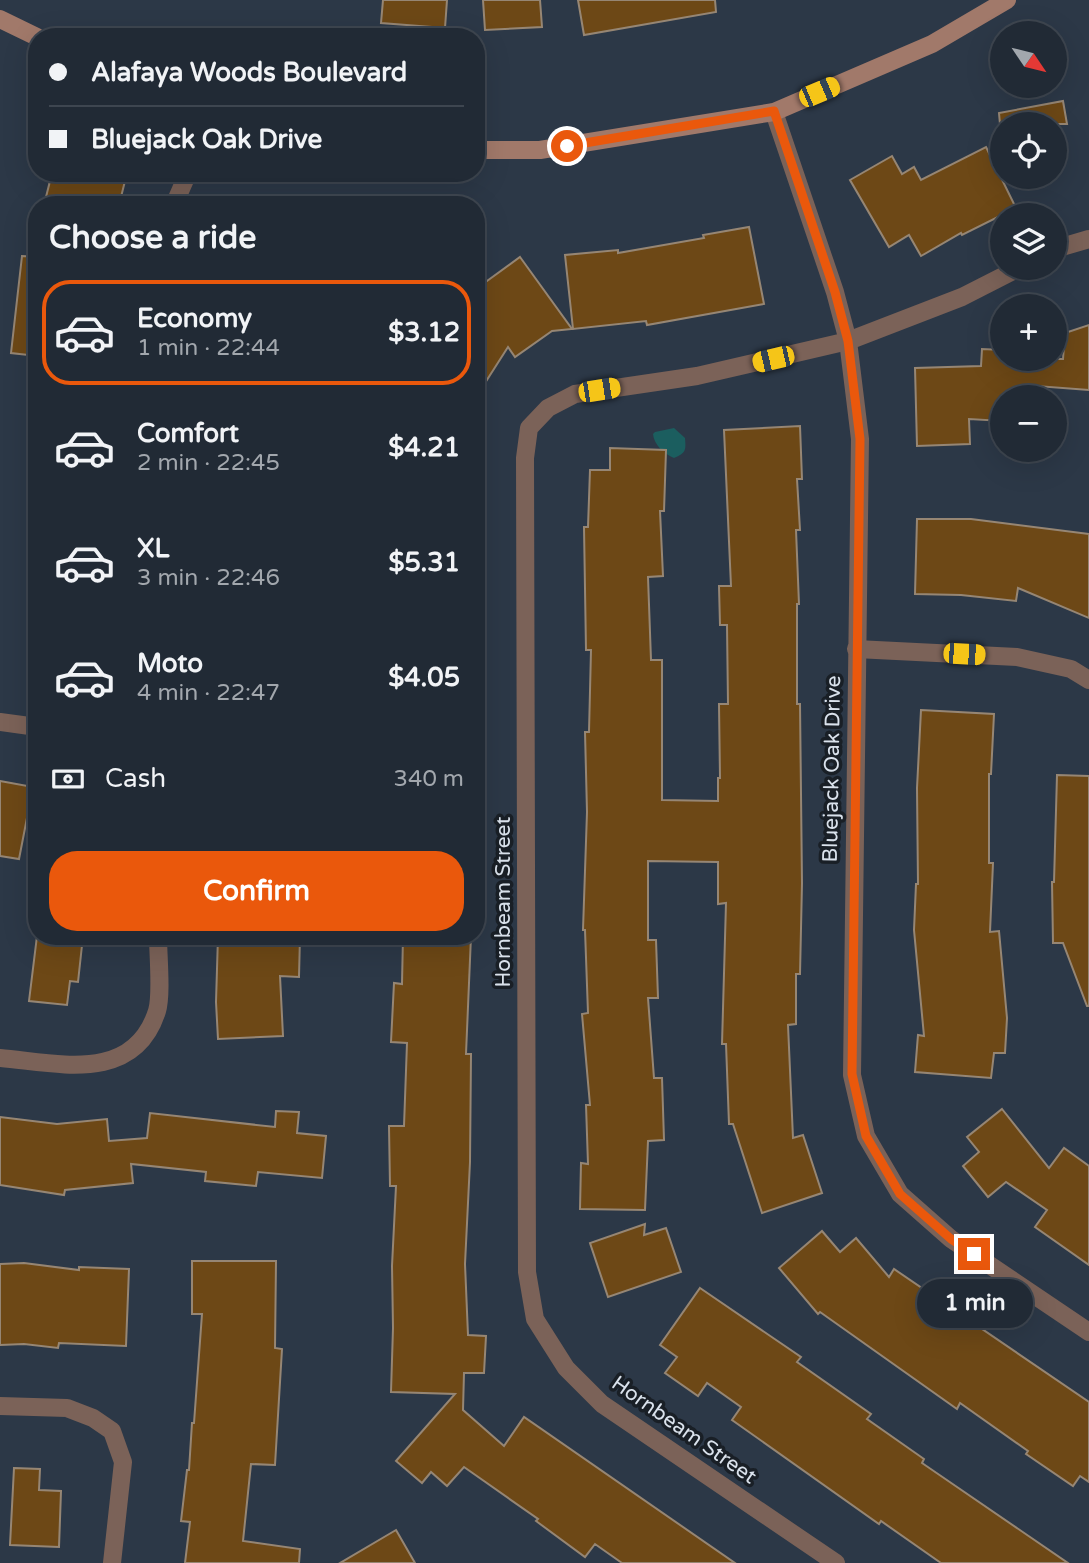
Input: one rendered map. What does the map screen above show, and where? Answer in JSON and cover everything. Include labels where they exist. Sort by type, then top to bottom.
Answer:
[{"type":"street","points":[[485,150],[540,150],[774,111],[932,44],[1007,0]]},
{"type":"street","points":[[0,19],[28,33]]},
{"type":"street","name":"Bluejack Oak Drive","points":[[774,111],[835,292],[848,341],[860,439],[852,1074],[866,1136],[900,1194],[951,1239],[1089,1332]]},
{"type":"street","points":[[1067,245],[1089,239]]},
{"type":"street","name":"Hornbeam Street","points":[[836,1563],[603,1404],[566,1368],[535,1319],[527,1272],[525,458],[529,428],[548,408],[575,394],[697,376],[848,341],[962,297],[995,280]]},
{"type":"street","points":[[856,649],[1017,657],[1071,669],[1089,680]]},
{"type":"street","points":[[0,722],[28,726]]},
{"type":"street","points":[[0,1058],[90,1066],[125,1056],[147,1034],[158,1009],[159,945]]},
{"type":"street","points":[[0,1406],[68,1408],[93,1418],[111,1432],[123,1462],[112,1563]]},
{"type":"shaded area","points":[[674,428],[685,438],[685,445],[683,453],[674,458],[660,449],[653,434]]},
{"type":"building","points":[[383,0],[447,0],[445,28],[381,23]]},
{"type":"building","points":[[483,0],[540,0],[542,27],[485,28]]},
{"type":"building","points":[[578,0],[715,0],[716,12],[584,35]]},
{"type":"building","points":[[1063,101],[1065,112],[1004,112]]},
{"type":"building","points":[[986,147],[990,155],[990,189],[1007,189],[1014,203],[990,203],[990,221],[962,235],[961,233],[921,256],[909,235],[889,247],[850,180],[892,156],[902,174],[914,167],[921,180]]},
{"type":"building","points":[[50,182],[125,182],[121,196],[46,196]]},
{"type":"building","points":[[749,227],[764,304],[647,325],[646,321],[573,329],[565,255],[618,250],[618,253]]},
{"type":"building","points":[[22,256],[28,256],[28,355],[11,353]]},
{"type":"building","points":[[520,257],[572,329],[552,331],[515,357],[508,347],[485,383],[485,282]]},
{"type":"building","points":[[1089,325],[1089,390],[1067,388],[1067,385],[990,385],[990,420],[969,419],[970,444],[917,446],[915,368],[981,366],[982,349],[990,349],[990,371],[1067,371],[1067,332]]},
{"type":"building","points":[[800,426],[802,479],[797,479],[800,530],[796,530],[802,883],[800,974],[796,974],[796,1024],[788,1025],[793,1138],[803,1135],[822,1193],[762,1213],[733,1124],[729,1124],[726,1044],[722,1044],[726,903],[718,904],[718,862],[648,861],[648,940],[656,940],[658,998],[648,998],[654,1078],[662,1078],[664,1140],[648,1141],[645,1210],[580,1209],[581,1163],[588,1164],[586,1105],[590,1105],[582,1014],[588,1013],[583,930],[587,812],[585,732],[589,732],[591,650],[586,650],[584,527],[588,527],[590,470],[610,470],[610,448],[666,450],[664,511],[660,511],[663,576],[648,577],[651,660],[662,660],[662,800],[718,801],[719,704],[728,704],[727,625],[720,625],[719,586],[731,586],[724,430]]},
{"type":"building","points":[[917,519],[971,519],[1089,534],[1089,618],[1018,588],[1016,601],[961,595],[915,594]]},
{"type":"building","points":[[921,710],[994,714],[989,774],[989,863],[993,863],[990,932],[999,931],[1007,1018],[1005,1053],[994,1053],[991,1078],[915,1072],[918,1035],[924,1036],[914,930],[918,884],[917,788]]},
{"type":"building","points":[[1057,775],[1089,776],[1089,1006],[1063,943],[1053,943],[1052,882]]},
{"type":"building","points":[[0,781],[28,786],[28,813],[19,859],[0,856]]},
{"type":"building","points":[[36,945],[82,945],[78,982],[70,981],[67,1005],[29,1001]]},
{"type":"building","points":[[218,945],[300,945],[299,977],[280,976],[283,1036],[218,1039]]},
{"type":"building","points":[[403,945],[471,945],[466,1054],[471,1054],[470,1162],[465,1264],[468,1335],[486,1336],[484,1373],[464,1373],[463,1410],[504,1446],[524,1417],[735,1563],[622,1563],[595,1544],[585,1557],[536,1521],[538,1519],[464,1467],[447,1486],[431,1472],[422,1483],[396,1461],[455,1394],[391,1392],[396,1186],[390,1186],[389,1126],[404,1126],[407,1043],[391,1042],[394,983],[402,984]]},
{"type":"building","points":[[1002,1109],[1049,1168],[1064,1148],[1089,1166],[1089,1265],[1035,1227],[1047,1210],[1006,1182],[988,1197],[963,1166],[979,1152],[967,1137]]},
{"type":"building","points":[[276,1111],[299,1112],[297,1133],[326,1136],[322,1178],[258,1172],[256,1186],[205,1181],[206,1172],[131,1164],[133,1183],[65,1190],[64,1195],[0,1185],[0,1117],[57,1124],[107,1119],[109,1141],[147,1138],[150,1113],[275,1127]]},
{"type":"building","points":[[645,1224],[644,1235],[666,1228],[681,1272],[608,1297],[590,1243]]},
{"type":"building","points":[[822,1231],[840,1252],[856,1238],[889,1277],[894,1269],[1089,1402],[1089,1482],[1080,1476],[1073,1486],[960,1403],[957,1409],[820,1312],[818,1314],[779,1268]]},
{"type":"building","points":[[192,1261],[276,1261],[275,1348],[282,1349],[275,1465],[251,1464],[243,1541],[300,1549],[299,1563],[185,1563],[190,1522],[181,1521],[194,1423],[202,1314],[192,1314]]},
{"type":"building","points":[[24,1263],[79,1270],[79,1267],[129,1269],[126,1346],[59,1343],[58,1348],[24,1344],[0,1345],[0,1264]]},
{"type":"building","points":[[700,1288],[801,1357],[797,1362],[871,1414],[867,1419],[924,1459],[922,1463],[1068,1563],[941,1563],[881,1521],[879,1524],[732,1420],[741,1407],[707,1383],[698,1396],[665,1373],[677,1357],[660,1345]]},
{"type":"building","points":[[14,1468],[40,1469],[39,1490],[61,1491],[59,1547],[10,1545]]},
{"type":"building","points":[[396,1530],[415,1563],[340,1563]]},
{"type":"route","points":[[567,146],[774,111],[835,292],[848,341],[860,439],[852,1074],[866,1136],[900,1194],[951,1239],[974,1254]]}]
